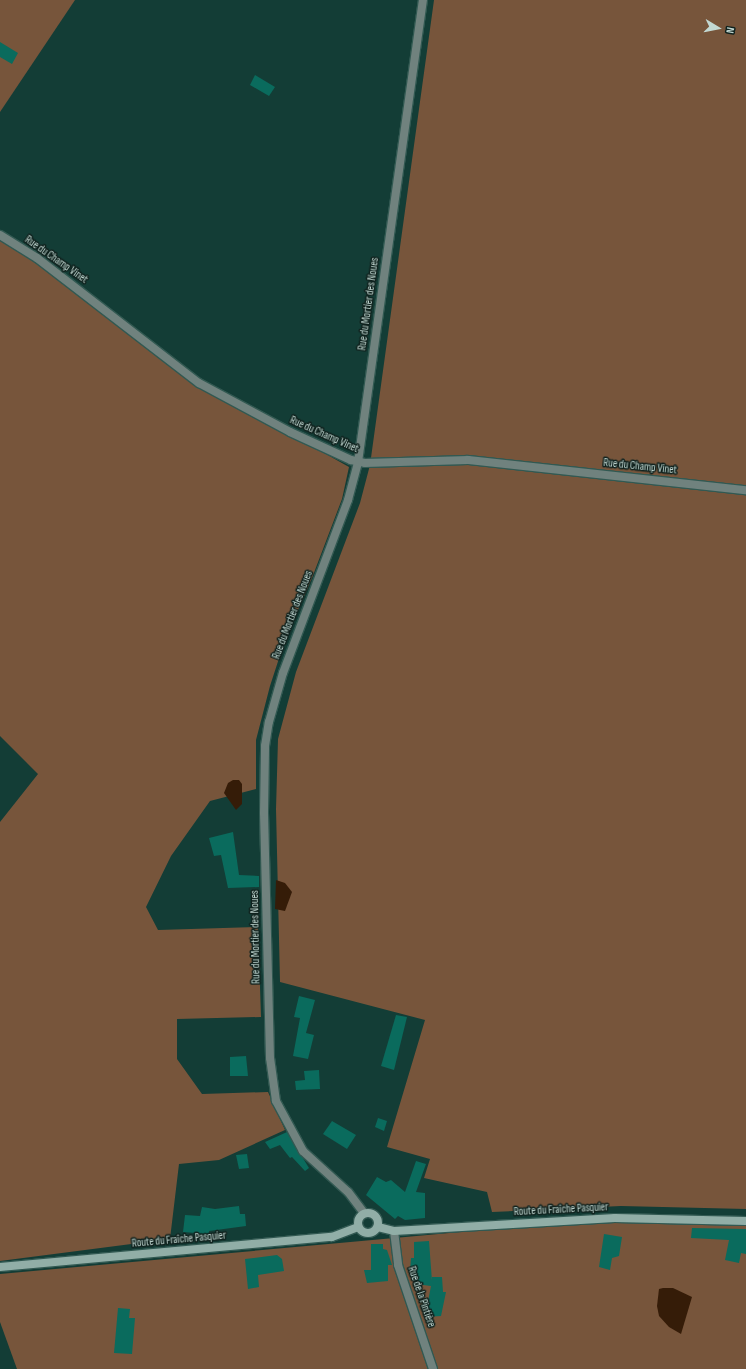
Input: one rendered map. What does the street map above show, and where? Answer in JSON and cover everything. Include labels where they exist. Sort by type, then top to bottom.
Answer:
[{"type":"main road","points":[[369,1212],[376,1217],[378,1227],[371,1233],[366,1233],[358,1227],[358,1219],[364,1213],[369,1212]]},
{"type":"main road","name":"Route du Fraîche Pasquier","points":[[378,1227],[394,1231],[615,1218],[746,1221]]},
{"type":"main road","name":"Route du Fraîche Pasquier","points":[[0,1267],[332,1237],[358,1227]]},
{"type":"street","name":"Rue du Mortier des Noues","points":[[364,1213],[348,1192],[303,1151],[276,1101],[270,1058],[264,813],[265,746],[269,722],[283,673],[348,500],[358,462],[423,0]]},
{"type":"street","name":"Rue du Champ Vinet","points":[[0,235],[37,258],[199,383],[290,432],[358,462],[468,460],[746,490]]},
{"type":"street","name":"Rue de la Pintière","points":[[394,1231],[398,1265],[433,1369]]},
{"type":"shaded area","points":[[0,0],[75,0],[0,112]]},
{"type":"shaded area","points":[[434,0],[746,0],[746,1209],[621,1206],[492,1212],[487,1192],[424,1178],[430,1159],[387,1147],[425,1020],[280,982],[276,809],[278,739],[296,672],[360,503],[370,465]]},
{"type":"shaded area","points":[[0,235],[199,383],[349,467],[342,499],[312,578],[285,640],[270,686],[256,740],[256,789],[210,801],[171,856],[146,907],[158,930],[258,927],[261,1017],[177,1019],[177,1059],[202,1094],[268,1092],[285,1130],[219,1160],[179,1164],[170,1239],[0,1261],[0,822],[38,774],[0,736]]},
{"type":"shaded area","points":[[233,780],[239,780],[242,784],[242,804],[236,810],[224,793],[228,783]]},
{"type":"shaded area","points":[[276,880],[285,883],[292,892],[285,911],[275,909]]},
{"type":"shaded area","points":[[615,1218],[746,1221],[746,1369],[17,1369],[0,1322],[0,1274]]},
{"type":"shaded area","points":[[673,1288],[692,1297],[681,1334],[669,1327],[659,1316],[657,1306],[659,1289]]},
{"type":"building","points":[[0,42],[18,53],[12,64],[0,57]]},
{"type":"building","points":[[255,75],[275,87],[269,96],[250,85]]},
{"type":"building","points":[[233,832],[239,875],[259,876],[259,887],[228,888],[221,855],[214,856],[209,838]]},
{"type":"building","points":[[299,996],[315,1000],[306,1033],[314,1035],[308,1059],[293,1056],[300,1018],[294,1017]]},
{"type":"building","points":[[396,1015],[407,1017],[394,1070],[381,1066]]},
{"type":"building","points":[[246,1056],[248,1076],[230,1076],[230,1057]]},
{"type":"building","points":[[319,1070],[320,1089],[296,1090],[295,1081],[305,1080],[304,1071]]},
{"type":"building","points":[[378,1118],[387,1121],[384,1131],[375,1127]]},
{"type":"building","points":[[332,1121],[356,1135],[347,1149],[323,1134]]},
{"type":"building","points":[[287,1132],[309,1168],[305,1171],[292,1157],[290,1158],[280,1145],[270,1149],[265,1142]]},
{"type":"building","points":[[247,1154],[249,1168],[239,1169],[236,1155]]},
{"type":"building","points":[[416,1161],[426,1164],[416,1192],[425,1193],[425,1218],[405,1220],[398,1216],[395,1219],[366,1195],[377,1177],[386,1182],[391,1180],[405,1192]]},
{"type":"building","points":[[239,1206],[240,1214],[245,1214],[246,1226],[209,1231],[209,1234],[183,1232],[185,1215],[200,1216],[202,1207],[215,1209]]},
{"type":"building","points":[[692,1228],[746,1229],[746,1254],[741,1253],[739,1263],[725,1260],[729,1240],[691,1238]]},
{"type":"building","points":[[604,1234],[622,1237],[619,1256],[612,1258],[610,1270],[599,1267]]},
{"type":"building","points":[[429,1241],[432,1281],[432,1277],[442,1277],[443,1292],[446,1292],[441,1316],[425,1317],[431,1286],[415,1284],[410,1271],[411,1258],[414,1258],[414,1242]]},
{"type":"building","points":[[371,1244],[383,1244],[383,1249],[387,1250],[392,1265],[388,1265],[388,1281],[367,1283],[364,1270],[371,1270]]},
{"type":"building","points":[[277,1255],[282,1259],[284,1271],[258,1275],[259,1287],[248,1289],[245,1259]]},
{"type":"building","points":[[118,1308],[130,1309],[129,1318],[135,1318],[132,1354],[114,1353]]}]
